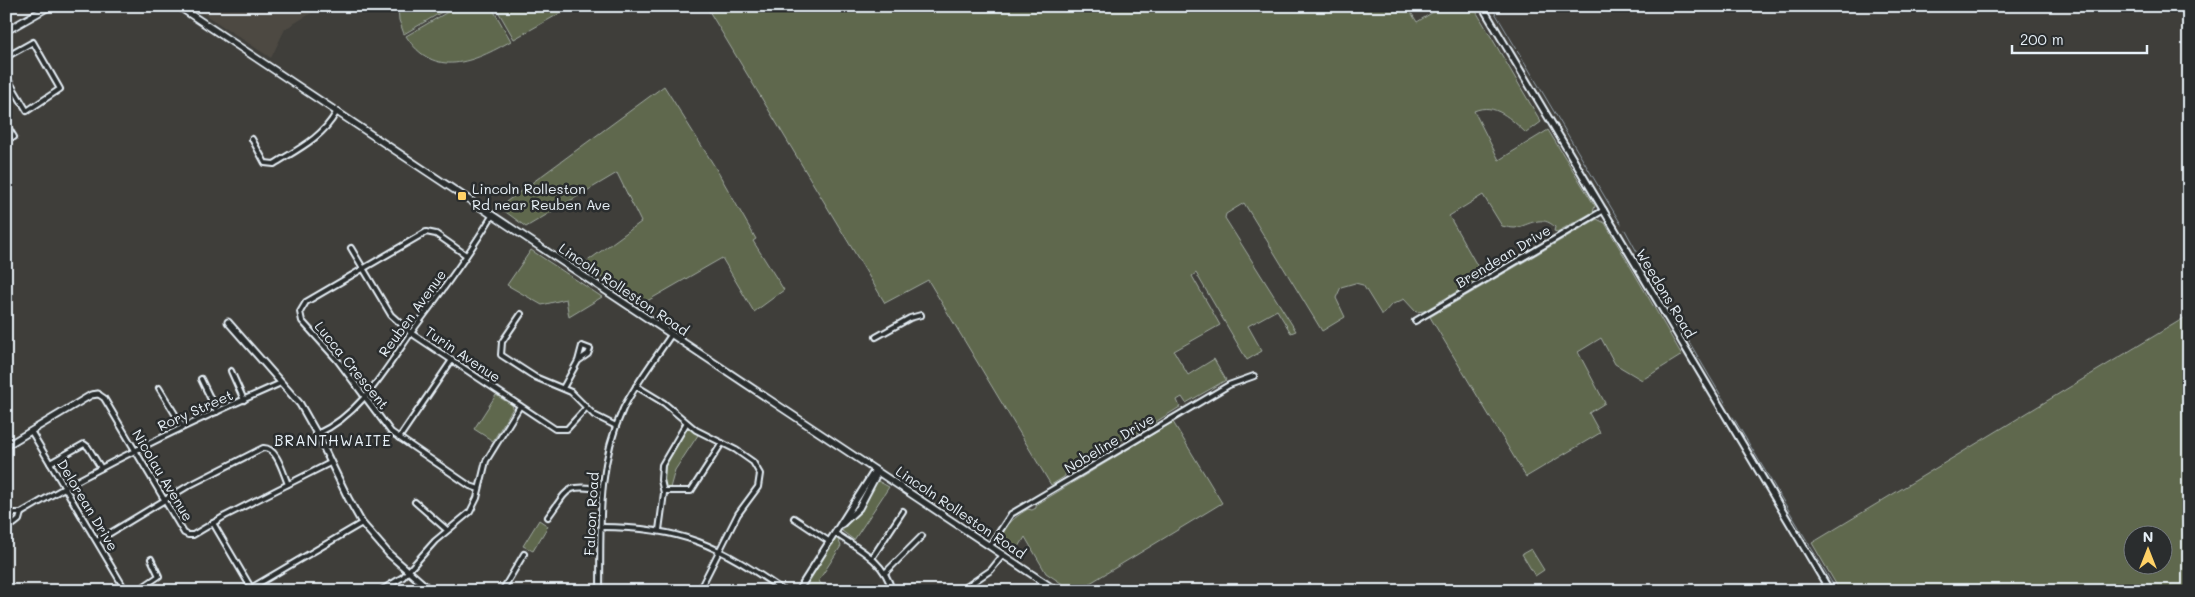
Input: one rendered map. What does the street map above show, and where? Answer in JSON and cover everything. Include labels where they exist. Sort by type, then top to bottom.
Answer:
[{"type":"main road","points":[[6,31],[50,6]]},
{"type":"main road","name":"Lincoln Rolleston Road","points":[[178,6],[336,113],[1057,591]]},
{"type":"street","name":"Weedons Road","points":[[1482,6],[1830,591]]},
{"type":"street","points":[[6,57],[33,42],[60,88],[27,111],[6,76]]},
{"type":"street","points":[[6,88],[11,85]]},
{"type":"street","points":[[252,139],[265,163],[274,164],[320,135],[330,125],[336,113]]},
{"type":"street","points":[[6,124],[14,137]]},
{"type":"street","name":"Brendean Drive","points":[[1415,322],[1604,210]]},
{"type":"street","name":"Reuben Avenue","points":[[317,434],[339,421],[365,397],[492,216]]},
{"type":"street","name":"Lucca Crescent","points":[[466,255],[436,234],[426,232],[306,302],[300,312],[302,321],[338,362],[391,432],[470,486],[479,489]]},
{"type":"street","name":"Turin Avenue","points":[[350,248],[391,315],[411,333],[555,429],[569,428],[586,408]]},
{"type":"street","points":[[521,314],[502,342],[501,355],[535,377],[563,388],[577,397],[586,408],[599,418],[616,426]]},
{"type":"street","points":[[876,337],[910,318],[921,316]]},
{"type":"street","points":[[228,322],[300,404],[362,523],[389,554],[431,591]]},
{"type":"street","name":"Falcon Road","points":[[600,591],[601,489],[608,453],[616,426],[636,386],[671,335]]},
{"type":"street","points":[[399,438],[452,360]]},
{"type":"street","points":[[563,388],[578,361]]},
{"type":"street","points":[[231,370],[244,400]]},
{"type":"street","name":"Nobeline Drive","points":[[990,546],[1011,514],[1229,385],[1254,376]]},
{"type":"street","points":[[201,379],[217,412]]},
{"type":"street","name":"Rory Street","points":[[21,513],[64,487],[135,450],[282,383]]},
{"type":"street","points":[[636,386],[664,403],[686,424],[753,462],[758,469],[761,479],[758,487],[738,514],[699,591]]},
{"type":"street","points":[[159,388],[183,427]]},
{"type":"street","points":[[6,446],[93,394],[98,394]]},
{"type":"street","name":"Nicolau Avenue","points":[[98,394],[104,398],[184,533],[188,535],[330,463]]},
{"type":"street","points":[[380,591],[409,572],[424,552],[447,530],[470,512],[489,455],[520,406]]},
{"type":"street","points":[[659,530],[664,491],[661,480],[662,465],[686,424]]},
{"type":"street","name":"Delorean Drive","points":[[31,432],[125,590]]},
{"type":"street","points":[[664,491],[691,491],[722,443]]},
{"type":"street","points":[[50,463],[84,444],[88,447],[101,468]]},
{"type":"street","points":[[97,541],[203,478],[264,448],[274,453],[288,484]]},
{"type":"street","points":[[798,591],[841,525],[859,508],[877,471]]},
{"type":"street","points":[[548,517],[570,489],[579,486],[601,489]]},
{"type":"street","points":[[415,502],[447,530]]},
{"type":"street","points":[[872,558],[903,511]]},
{"type":"street","points":[[6,517],[15,513],[21,513],[19,520],[14,524],[6,524]]},
{"type":"street","points":[[794,518],[830,542]]},
{"type":"street","points":[[213,523],[252,590],[362,523]]},
{"type":"street","points":[[600,527],[659,530],[683,536],[719,550],[748,566],[784,591]]},
{"type":"street","points":[[836,534],[872,558],[885,573],[892,591]]},
{"type":"street","points":[[885,573],[922,536]]},
{"type":"street","points":[[502,591],[524,554]]},
{"type":"street","points":[[966,586],[991,570],[1003,555]]},
{"type":"street","points":[[137,591],[159,576],[150,559]]},
{"type":"shaded area","points":[[192,6],[323,6],[285,29],[271,58]]},
{"type":"green space","points":[[398,6],[452,6],[404,34],[399,20]]},
{"type":"green space","points":[[458,6],[491,6],[511,41],[483,55],[455,63],[429,58],[417,50],[406,36]]},
{"type":"green space","points":[[495,6],[573,6],[514,39]]},
{"type":"green space","points":[[706,6],[1407,6],[1417,22],[1443,6],[1473,6],[1541,122],[1526,133],[1496,110],[1482,109],[1474,111],[1499,160],[1548,130],[1595,206],[1593,212],[1557,232],[1554,231],[1555,227],[1545,221],[1512,228],[1502,226],[1483,195],[1449,216],[1483,276],[1424,311],[1416,312],[1404,299],[1391,305],[1381,314],[1363,285],[1355,283],[1341,287],[1336,298],[1345,317],[1322,331],[1244,203],[1226,214],[1225,218],[1296,331],[1291,333],[1277,310],[1248,326],[1262,351],[1247,360],[1196,273],[1192,276],[1220,325],[1174,351],[1188,375],[1214,359],[1226,380],[1186,403],[1182,397],[1177,400],[1180,407],[1126,440],[1123,439],[1070,474],[1067,472],[1064,477],[1051,485],[928,280],[885,303]]},
{"type":"green space","points":[[664,86],[715,167],[756,239],[753,241],[784,290],[754,312],[722,258],[642,304],[582,265],[641,222],[617,173],[526,227],[499,207]]},
{"type":"green space","points":[[1597,219],[1605,223],[1682,355],[1642,380],[1615,364],[1601,338],[1578,352],[1605,403],[1589,413],[1600,433],[1526,477],[1430,317]]},
{"type":"green space","points":[[531,250],[602,297],[569,317],[566,299],[542,305],[507,285]]},
{"type":"green space","points":[[2189,315],[2189,591],[1840,591],[1812,543]]},
{"type":"green space","points":[[496,395],[512,405],[513,408],[493,441],[474,429]]},
{"type":"green space","points":[[1173,422],[1222,503],[1077,591],[1073,591],[1046,573],[1025,537],[1016,552],[1001,543],[1001,537],[1006,527],[1019,515],[1028,509],[1036,508],[1036,505]]},
{"type":"green space","points":[[689,426],[700,432],[675,470],[670,488],[666,487],[664,471],[669,454],[678,438]]},
{"type":"green space","points":[[876,480],[889,487],[854,540],[842,531],[863,506]]},
{"type":"green space","points":[[539,520],[548,526],[533,551],[523,546]]},
{"type":"green space","points":[[836,534],[841,546],[819,580],[820,583],[832,591],[802,591]]},
{"type":"green space","points":[[1531,549],[1544,570],[1535,576],[1522,554]]},
{"type":"waterway","points":[[1491,6],[1621,224]]},
{"type":"waterway","points":[[1625,230],[1647,270]]},
{"type":"waterway","points":[[1650,276],[1726,404]]},
{"type":"waterway","points":[[1733,417],[1837,591]]},
{"type":"place","name":"Lincoln Rolleston Rd near Reuben Ave","points":[[462,196]]},
{"type":"district","name":"BRANTHWAITE","points":[[333,440]]}]
